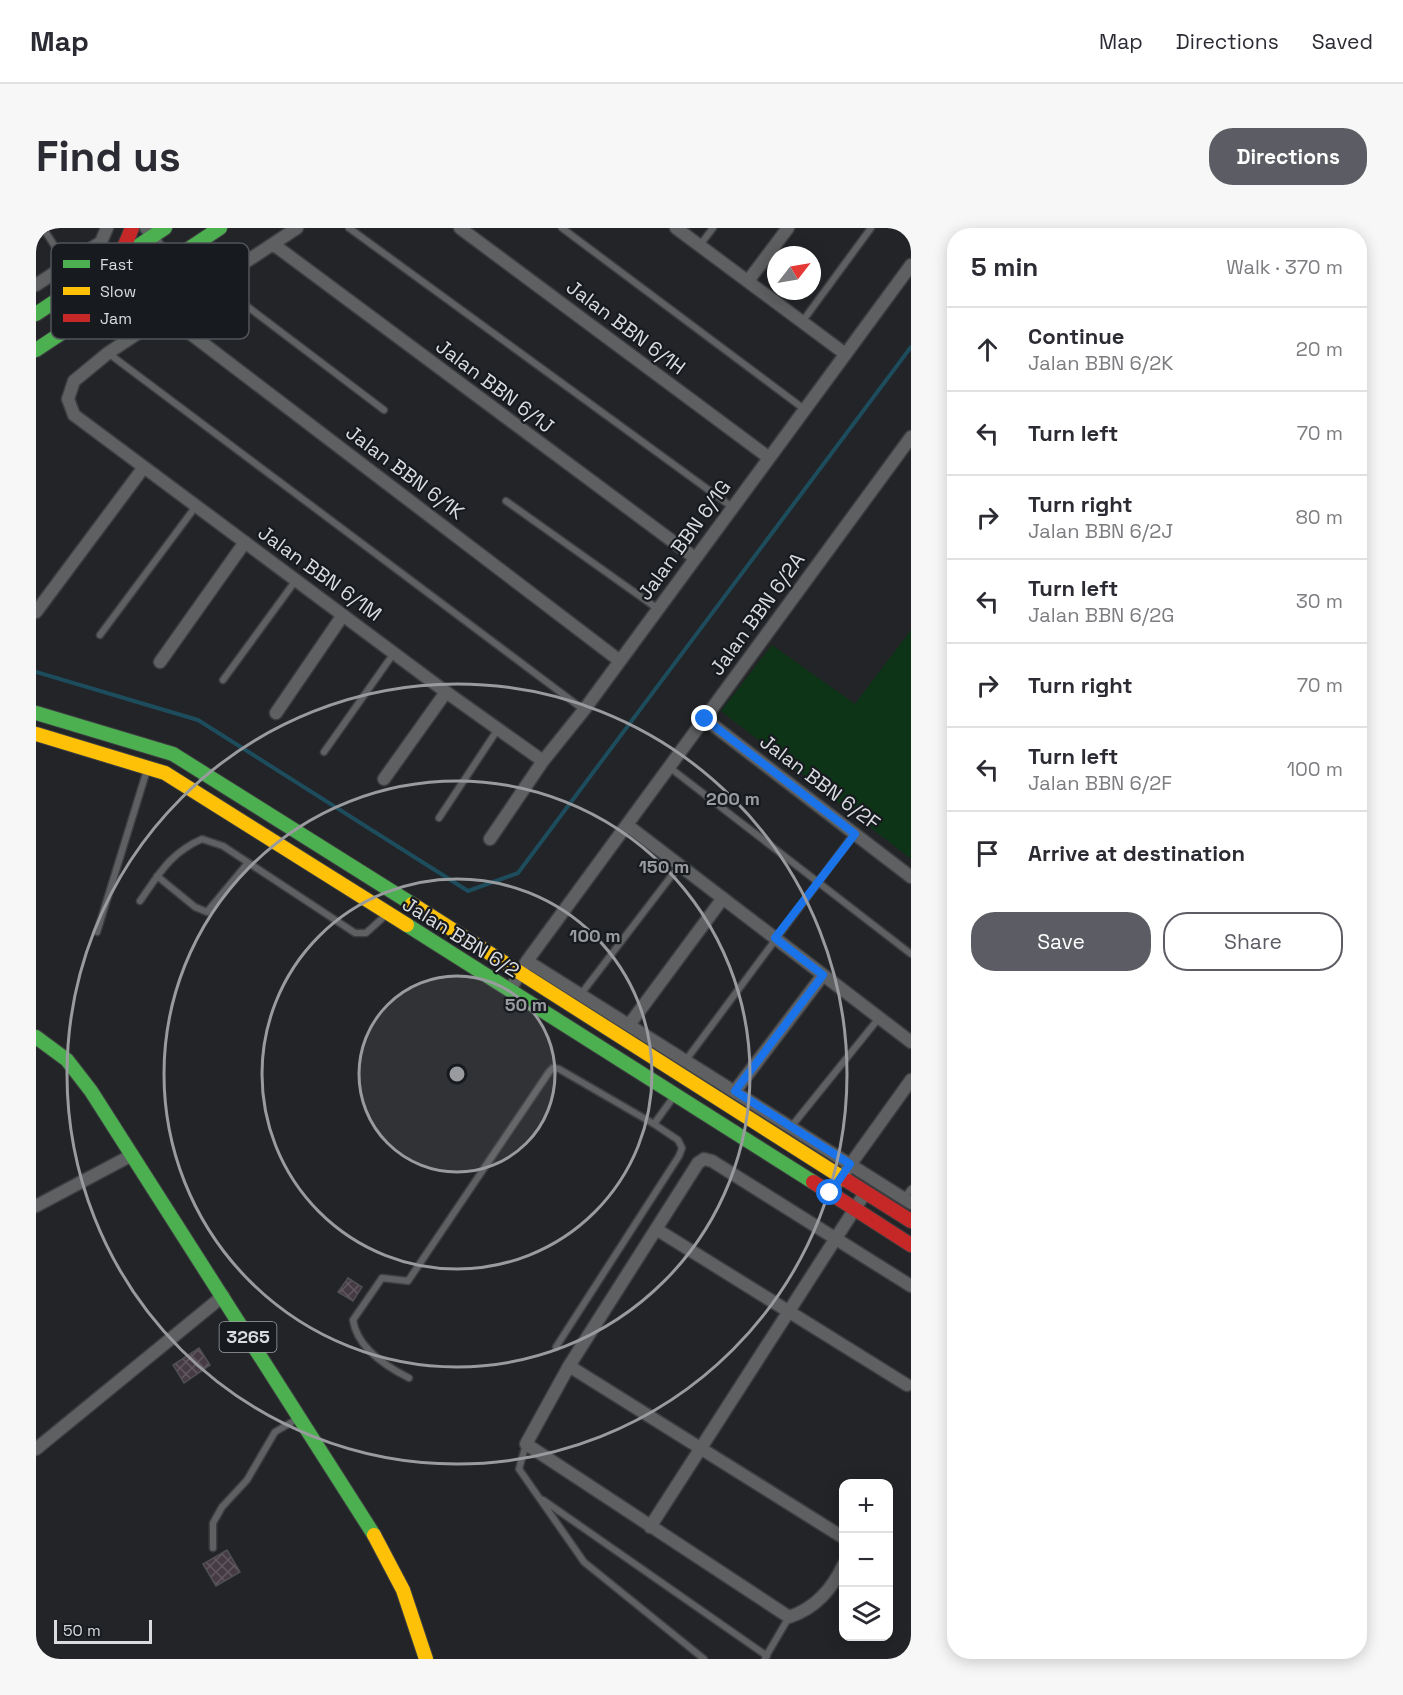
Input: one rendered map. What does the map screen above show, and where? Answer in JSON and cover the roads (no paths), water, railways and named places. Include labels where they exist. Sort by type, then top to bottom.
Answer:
[{"type":"street","points":[[100,243],[107,228]]},
{"type":"street","points":[[126,243],[132,228]]},
{"type":"street","points":[[136,243],[149,232],[165,228]]},
{"type":"street","points":[[198,243],[220,228]]},
{"type":"street","points":[[249,260],[297,228]]},
{"type":"street","name":"Jalan BBN 6/1H","points":[[460,228],[768,457]]},
{"type":"street","points":[[676,228],[844,353]]},
{"type":"street","points":[[748,282],[788,228]]},
{"type":"street","name":"Jalan BBN 6/1J","points":[[273,244],[695,558]]},
{"type":"street","name":"Jalan BBN 6/1G","points":[[490,839],[543,761],[584,710],[844,353],[911,265]]},
{"type":"street","points":[[36,285],[51,275]]},
{"type":"street","points":[[36,314],[51,304]]},
{"type":"street","points":[[36,350],[53,339]]},
{"type":"street","points":[[108,353],[129,339]]},
{"type":"street","name":"Jalan BBN 6/1K","points":[[198,339],[620,660]]},
{"type":"street","name":"Jalan BBN 6/1M","points":[[108,353],[74,381],[68,399],[74,415],[446,692],[543,761]]},
{"type":"street","name":"Jalan BBN 6/2A","points":[[510,990],[524,967],[669,767],[911,437]]},
{"type":"street","points":[[36,612],[144,467]]},
{"type":"street","points":[[160,662],[245,542]]},
{"type":"street","points":[[276,713],[344,615]]},
{"type":"street","points":[[384,779],[446,692]]},
{"type":"street","name":"Jalan BBN 6/2","points":[[36,713],[173,754],[524,967],[911,1221]]},
{"type":"street","name":"Jalan BBN 6/2F","points":[[705,719],[911,877]]},
{"type":"street","name":"Jalan BBN 6/2","points":[[36,734],[165,773],[676,1094],[911,1245]]},
{"type":"street","points":[[627,825],[910,1039]]},
{"type":"street","points":[[629,1024],[723,898]]},
{"type":"street","points":[[524,967],[581,994],[850,1164],[908,1197]]},
{"type":"street","points":[[735,1091],[823,975]]},
{"type":"street","name":"3265","points":[[36,1037],[67,1060],[91,1091],[374,1535],[403,1590],[426,1659]]},
{"type":"street","points":[[830,1193],[911,1080]]},
{"type":"street","points":[[36,1206],[132,1155]]},
{"type":"street","points":[[839,1571],[829,1590],[807,1611],[789,1617],[526,1444],[570,1365],[698,1163],[704,1159],[712,1161],[911,1286]]},
{"type":"street","points":[[650,1527],[865,1192]]},
{"type":"street","points":[[656,1229],[788,1310],[909,1389]]},
{"type":"street","points":[[36,1449],[223,1296]]},
{"type":"street","points":[[570,1365],[699,1449],[839,1536]]},
{"type":"lane","points":[[43,228],[53,243]]},
{"type":"lane","points":[[349,228],[732,507]]},
{"type":"lane","points":[[562,228],[804,409]]},
{"type":"lane","points":[[699,246],[713,228]]},
{"type":"lane","points":[[802,322],[871,228]]},
{"type":"lane","points":[[249,307],[384,410]]},
{"type":"lane","points":[[108,353],[584,710]]},
{"type":"lane","points":[[506,501],[658,609]]},
{"type":"lane","points":[[100,635],[196,505]]},
{"type":"lane","points":[[223,680],[296,580]]},
{"type":"lane","points":[[324,752],[394,653]]},
{"type":"lane","points":[[439,818],[498,729]]},
{"type":"lane","points":[[669,767],[911,954]]},
{"type":"lane","points":[[97,932],[148,768]]},
{"type":"lane","points":[[686,1060],[855,834]]},
{"type":"lane","points":[[140,901],[157,876],[181,849],[202,839],[222,846],[355,933],[366,933],[387,914]]},
{"type":"lane","points":[[157,876],[195,907],[207,912],[247,864]]},
{"type":"lane","points":[[581,994],[680,865]]},
{"type":"lane","points":[[791,1127],[880,1018]]},
{"type":"lane","points":[[409,1378],[386,1366],[355,1335],[352,1320],[382,1278],[408,1281],[553,1068],[559,1069],[654,1124],[678,1140],[682,1148],[556,1347]]},
{"type":"lane","points":[[654,1124],[676,1094]]},
{"type":"lane","points":[[213,1548],[213,1523],[222,1507],[247,1480],[275,1432],[298,1419]]},
{"type":"lane","points":[[526,1444],[519,1469],[584,1562],[704,1659]]},
{"type":"lane","points":[[539,1497],[766,1658],[789,1617]]},
{"type":"waterway","points":[[36,672],[198,720],[468,891],[518,873],[911,347]]}]
